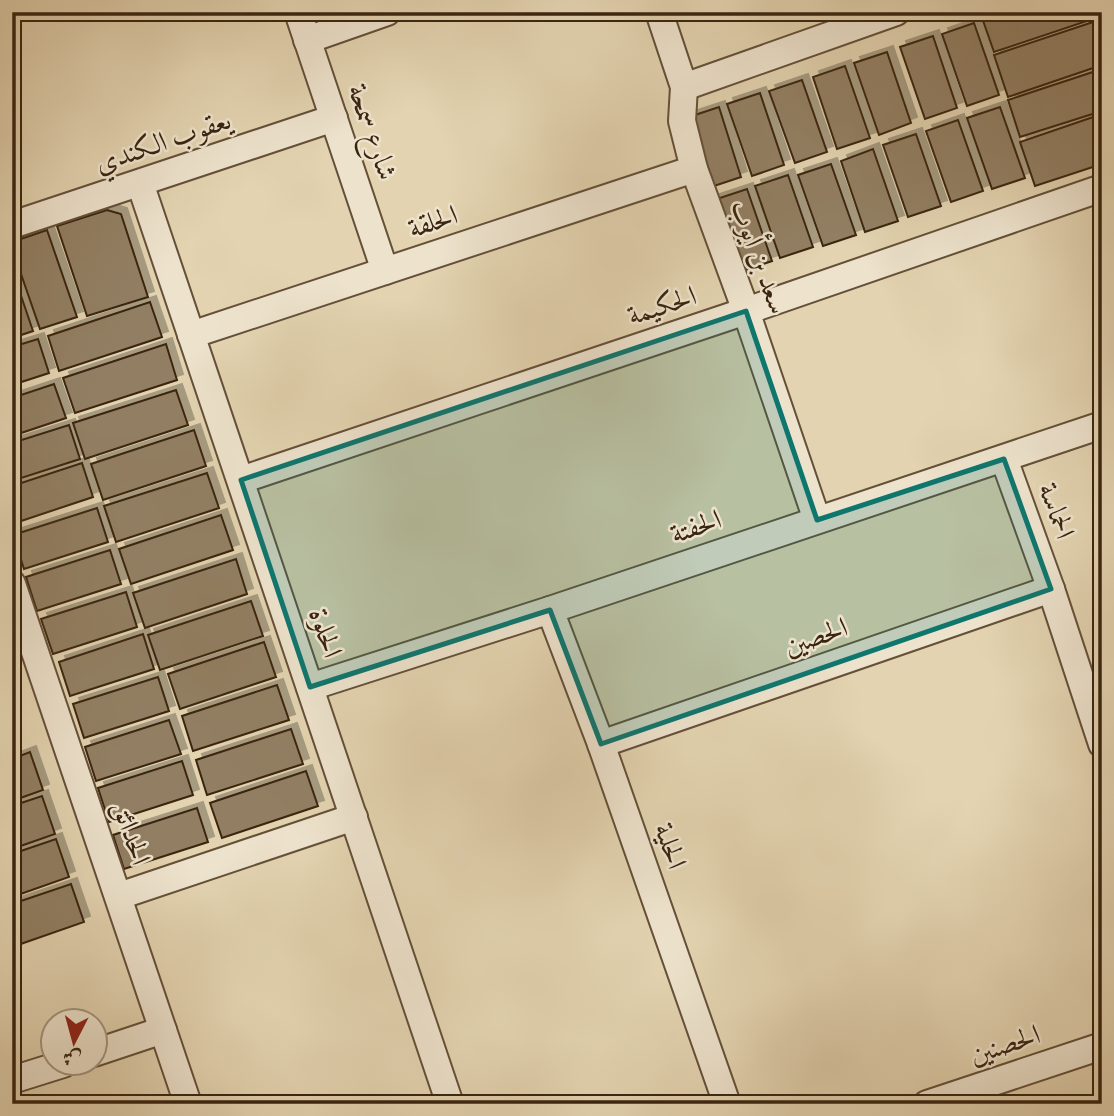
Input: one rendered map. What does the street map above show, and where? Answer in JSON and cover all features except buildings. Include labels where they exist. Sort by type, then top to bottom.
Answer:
[{"type":"street","name":"شارع سمحة","points":[[298,12],[386,271]]},
{"type":"street","points":[[307,40],[387,12]]},
{"type":"street","name":"سعد بن أيوب","points":[[659,12],[684,87],[682,121],[694,169],[817,520]]},
{"type":"street","points":[[684,87],[886,14]]},
{"type":"street","name":"يعقوب الكندي","points":[[12,225],[334,118]]},
{"type":"street","name":"الحلقة","points":[[191,335],[694,169]]},
{"type":"street","name":"الحلوة","points":[[140,183],[450,1104]]},
{"type":"street","name":"الحكيمة","points":[[241,480],[746,312],[1102,188]]},
{"type":"street","name":"الحفتة","points":[[310,687],[550,610],[1102,425]]},
{"type":"street","name":"الحماسة","points":[[1004,459],[1051,589],[1102,744]]},
{"type":"street","name":"الحدائق","points":[[12,584],[188,1104]]},
{"type":"street","name":"الحصين","points":[[601,744],[1051,589]]},
{"type":"street","name":"الحلية","points":[[550,610],[601,744],[727,1104]]},
{"type":"street","points":[[119,896],[354,817]]},
{"type":"street","points":[[108,1048],[163,1030]]},
{"type":"street","name":"الحصنين","points":[[927,1104],[1102,1046]]},
{"type":"street","points":[[12,1080],[38,1071]]},
{"type":"highlighted area","points":[[746,311],[817,520],[1004,459],[1051,589],[601,744],[550,610],[310,687],[241,480]]}]
